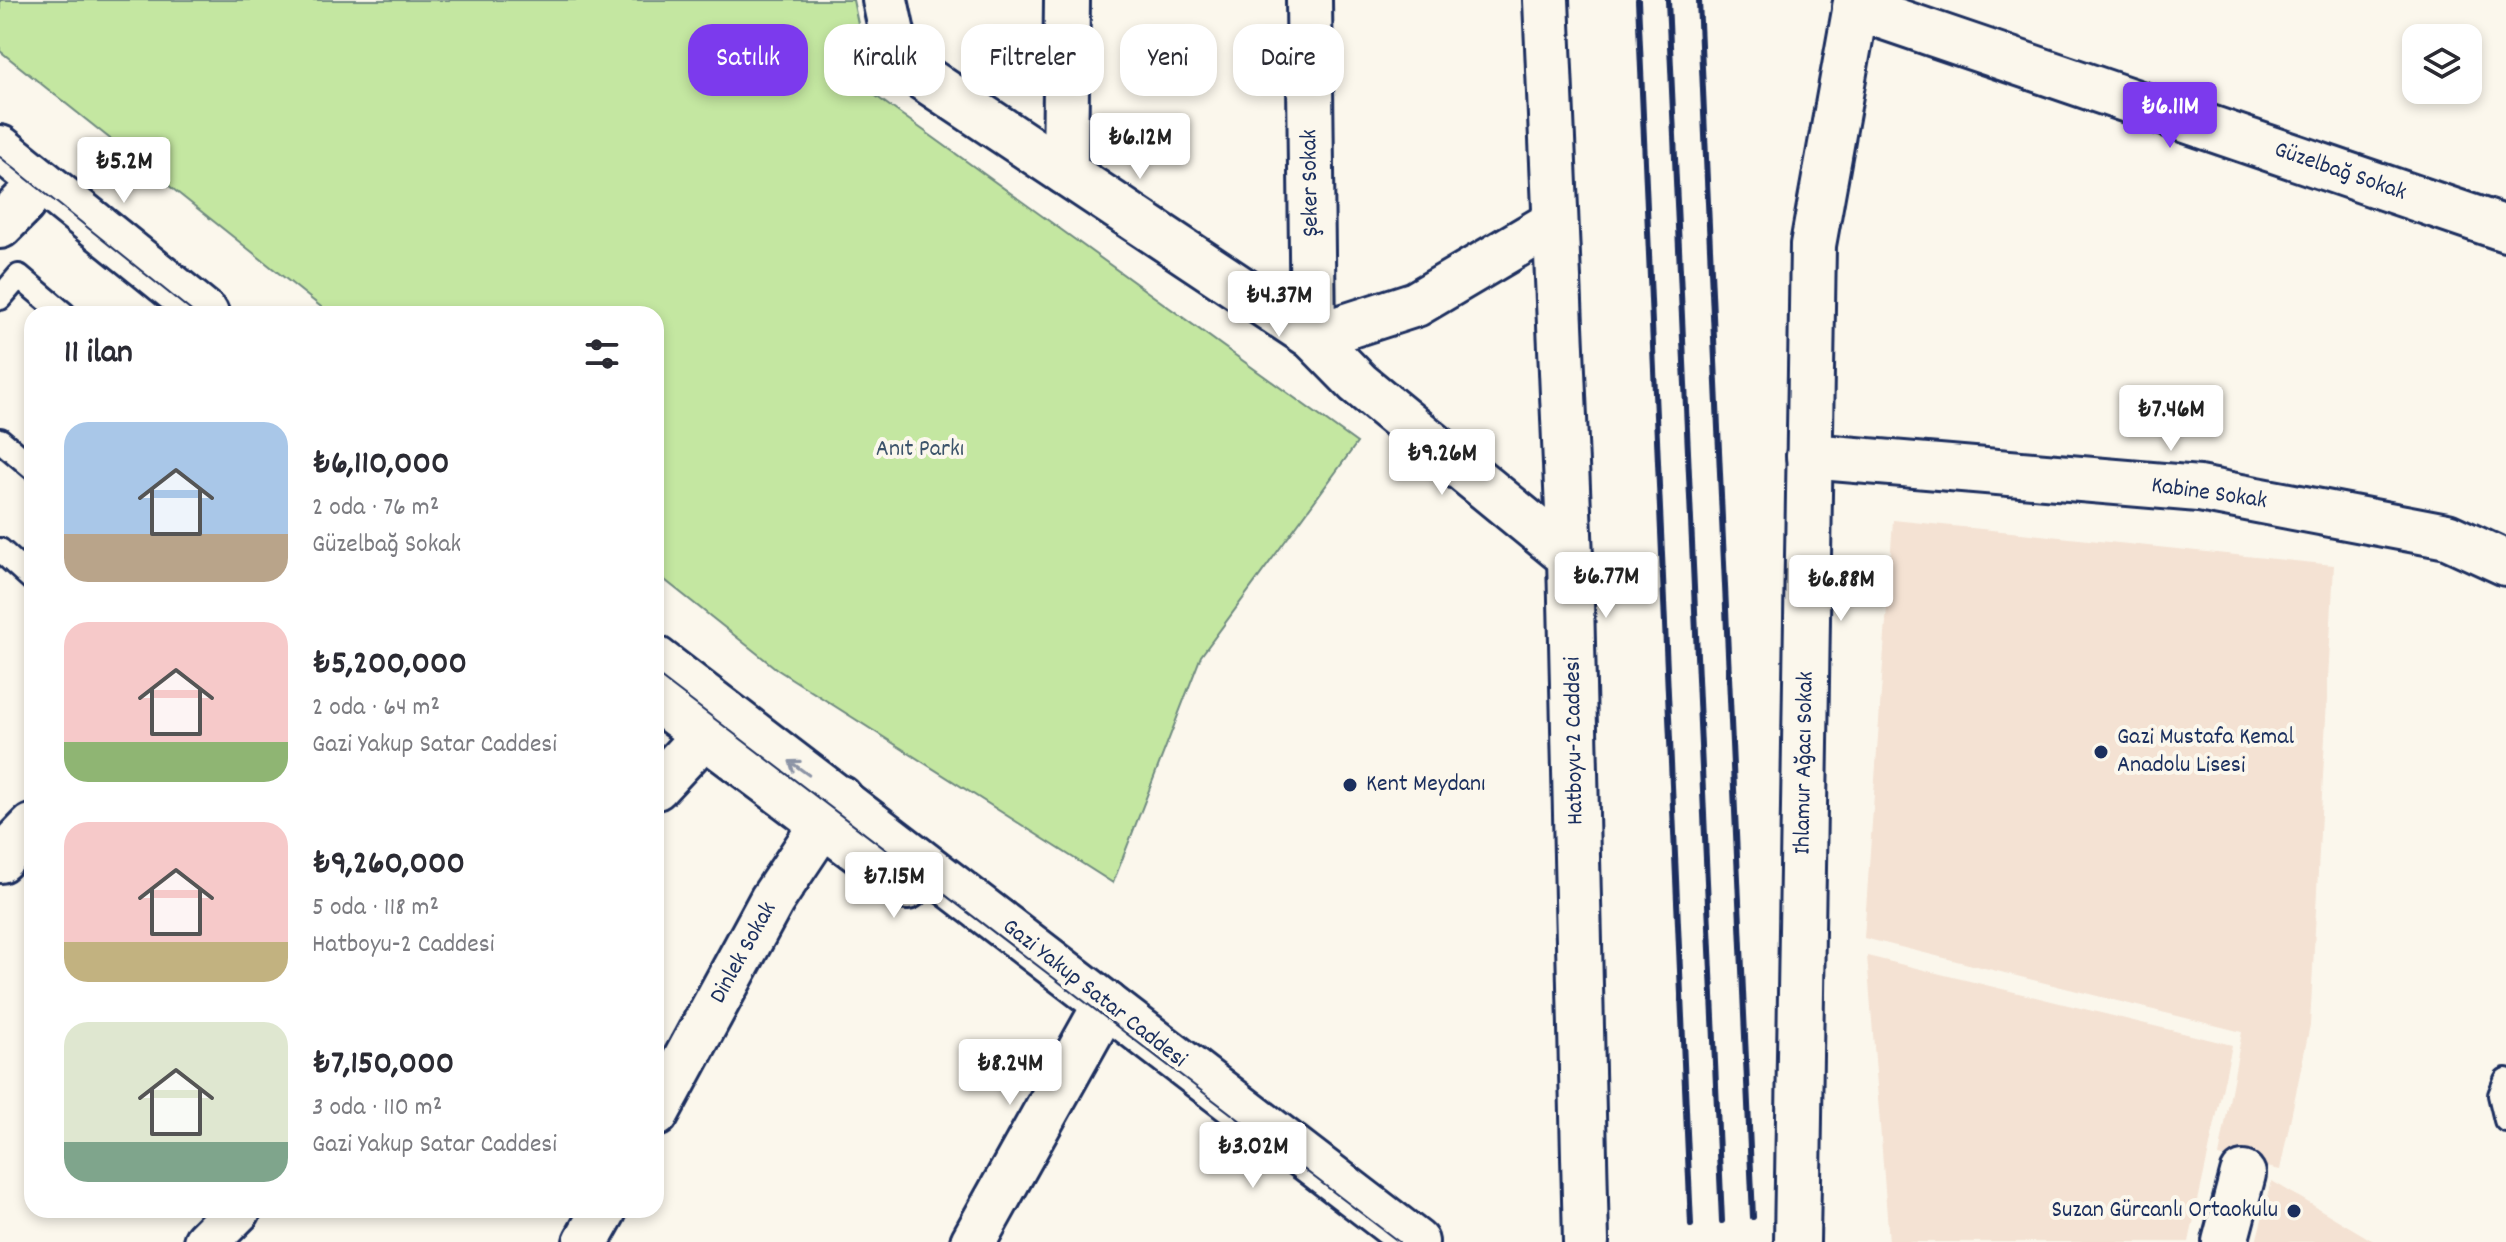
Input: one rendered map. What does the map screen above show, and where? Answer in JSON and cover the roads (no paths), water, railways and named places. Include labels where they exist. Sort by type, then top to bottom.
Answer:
[{"type":"street","points":[[885,0],[898,61],[1313,337],[1358,383],[1570,557]]},
{"type":"street","points":[[1065,172],[1067,0]]},
{"type":"street","name":"Şeker Sokak","points":[[1309,0],[1313,337]]},
{"type":"street","name":"Hatboyu-2 Caddesi","points":[[1546,0],[1570,557],[1586,1242]]},
{"type":"street","name":"Güzelbağ Sokak","points":[[1856,4],[2506,229]]},
{"type":"street","name":"Ihlamur Ağacı Sokak","points":[[1797,1242],[1813,245],[1856,4]]},
{"type":"street","points":[[0,148],[196,306]]},
{"type":"street","points":[[8,204],[154,306]]},
{"type":"street","points":[[1313,337],[1416,304],[1555,222]]},
{"type":"street","name":"Kabine Sokak","points":[[1809,456],[2199,489],[2447,536],[2506,563]]},
{"type":"street","name":"Gazi Yakup Satar Caddesi","points":[[664,668],[715,725],[1100,1015],[1384,1237]]},
{"type":"street","name":"Gazi Yakup Satar Caddesi","points":[[664,703],[715,725]]},
{"type":"street","points":[[664,779],[715,725]]},
{"type":"street","name":"Dinlek Sokak","points":[[664,1099],[772,900],[831,811]]},
{"type":"street","points":[[0,860],[24,835]]},
{"type":"street","points":[[973,1242],[1100,1015]]},
{"type":"street","points":[[2225,1242],[2243,1174]]},
{"type":"street","points":[[206,1242],[230,1218]]},
{"type":"street","points":[[586,1242],[600,1218]]},
{"type":"lane","points":[[0,298],[19,276],[55,306]]},
{"type":"lane","points":[[0,440],[24,460]]},
{"type":"lane","points":[[0,550],[24,572]]},
{"type":"lane","points":[[2506,1080],[2500,1095],[2506,1120]]},
{"type":"tram line","points":[[0,157],[185,306]]},
{"type":"tram line","points":[[664,680],[1399,1242]]},
{"type":"railway","points":[[1638,0],[1691,1225]]},
{"type":"railway","points":[[1668,0],[1722,1221]]},
{"type":"railway","points":[[1699,0],[1753,1217]]},
{"type":"place","name":"Gazi Mustafa Kemal Anadolu Lisesi","points":[[2101,752]]},
{"type":"place","name":"Kent Meydanı","points":[[1350,785]]},
{"type":"place","name":"Suzan Gürcanlı Ortaokulu","points":[[2294,1211]]},
{"type":"park label","name":"Anıt Parkı","points":[[920,450]]}]
